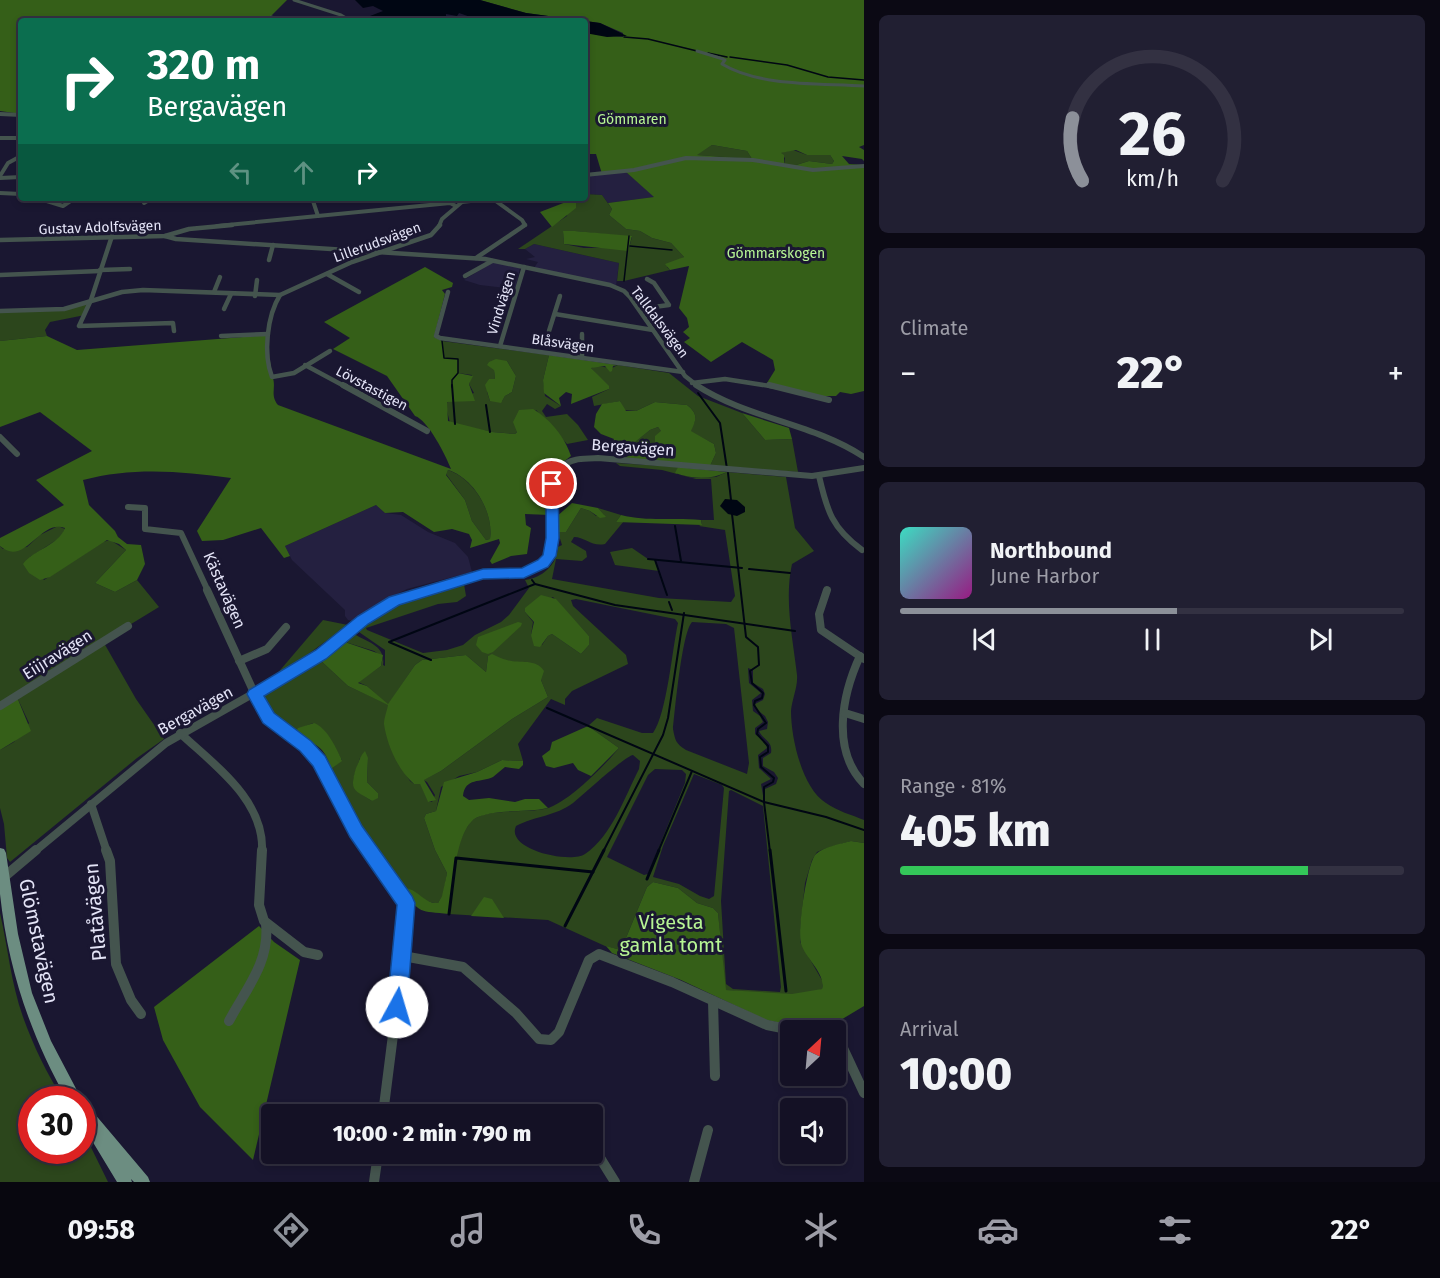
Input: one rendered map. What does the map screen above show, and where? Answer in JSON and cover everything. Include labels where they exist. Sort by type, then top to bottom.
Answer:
[{"type":"main road","name":"Glömstavägen","points":[[0,853],[11,930],[28,1000],[47,1048],[67,1086]]},
{"type":"main road","points":[[125,1182],[82,1111],[143,1182]]},
{"type":"street","points":[[294,0],[346,18]]},
{"type":"street","points":[[271,17],[276,18]]},
{"type":"street","points":[[693,46],[700,49],[698,51],[725,60],[722,64],[724,66],[771,80],[864,86]]},
{"type":"street","points":[[0,114],[18,115]]},
{"type":"street","points":[[0,138],[18,138]]},
{"type":"street","points":[[18,158],[3,166],[0,177],[18,177]]},
{"type":"street","points":[[588,175],[634,171],[686,158],[753,160],[813,170],[864,166]]},
{"type":"street","points":[[0,193],[18,194]]},
{"type":"street","points":[[47,201],[63,206],[70,201]]},
{"type":"street","points":[[313,201],[318,216]]},
{"type":"street","points":[[453,202],[470,201]]},
{"type":"street","points":[[476,258],[525,225],[524,221],[499,201]]},
{"type":"street","name":"Gustav Adolfsvägen","points":[[0,240],[165,236],[185,230],[453,202]]},
{"type":"street","name":"Lillerudsvägen","points":[[0,311],[64,309],[122,292],[143,290],[214,292],[255,296],[280,295],[381,252],[431,235],[438,229],[453,202]]},
{"type":"street","points":[[112,236],[90,302],[79,326],[173,323],[174,331]]},
{"type":"street","name":"Talldalsvägen","points":[[165,236],[176,239],[476,258],[615,287],[626,293],[639,309],[692,383],[718,397],[838,442],[864,457]]},
{"type":"street","points":[[269,260],[273,245]]},
{"type":"street","points":[[465,276],[492,261]]},
{"type":"street","name":"Vindvägen","points":[[500,346],[524,267]]},
{"type":"street","points":[[0,275],[130,269]]},
{"type":"street","name":"Lillerudsvägen","points":[[327,274],[359,292]]},
{"type":"street","points":[[214,292],[220,277]]},
{"type":"street","points":[[639,309],[669,305],[654,283],[647,279]]},
{"type":"street","points":[[255,296],[257,280]]},
{"type":"street","name":"Blåsvägen","points":[[448,292],[435,336],[440,339],[682,372]]},
{"type":"street","points":[[224,309],[231,294]]},
{"type":"street","points":[[280,295],[270,310],[268,334],[270,372],[273,377],[282,377],[330,351]]},
{"type":"street","points":[[549,331],[554,326],[556,301],[560,296]]},
{"type":"street","points":[[555,314],[654,330]]},
{"type":"street","points":[[582,333],[582,358]]},
{"type":"street","points":[[222,336],[268,334]]},
{"type":"street","name":"Lövstastigen","points":[[305,365],[427,431]]},
{"type":"street","points":[[692,383],[714,377],[768,385],[829,400]]},
{"type":"street","points":[[0,437],[17,454]]},
{"type":"street","name":"Bergavägen","points":[[4,877],[141,760],[180,733],[254,694],[321,654],[363,620],[394,601],[483,574],[524,573],[543,564],[549,556],[552,538],[553,481],[566,464],[573,460],[589,458],[819,476],[864,468]]},
{"type":"street","points":[[819,476],[832,523],[844,538],[862,550]]},
{"type":"street","name":"Kästavägen","points":[[128,507],[145,508],[145,529],[181,533],[238,661],[268,718],[305,746],[319,761],[356,831],[404,900],[407,910],[403,956],[384,1104]]},
{"type":"street","points":[[827,590],[819,614],[821,630],[862,658],[847,685],[844,713],[848,762],[854,775],[864,784]]},
{"type":"street","name":"Eiijravägen","points":[[0,706],[128,626]]},
{"type":"street","points":[[238,661],[267,649],[286,627]]},
{"type":"street","points":[[844,713],[864,719]]},
{"type":"street","points":[[180,733],[231,781],[256,814],[263,840],[260,911],[266,924],[268,939],[264,958],[229,1021]]},
{"type":"street","name":"Platåvägen","points":[[91,804],[110,861],[116,964],[131,999],[141,1014]]},
{"type":"street","points":[[266,924],[301,950],[318,955]]},
{"type":"street","points":[[403,956],[468,969],[516,1013],[536,1037],[544,1041],[551,1040],[559,1032],[589,960],[596,955],[624,962],[774,1027],[780,1028]]},
{"type":"street","points":[[713,1001],[715,1076]]},
{"type":"street","points":[[846,1051],[864,1093]]},
{"type":"street","points":[[694,1182],[708,1130]]},
{"type":"street","points":[[603,1163],[615,1182]]},
{"type":"street","points":[[374,1182],[377,1164]]},
{"type":"shaded area","points":[[355,0],[480,0],[526,13],[563,18],[473,18],[459,13],[457,16],[446,14],[450,18],[373,18],[370,16],[383,11],[373,6],[363,8]]},
{"type":"shaded area","points":[[588,21],[600,23],[627,36],[607,37],[588,34]]},
{"type":"shaded area","points":[[626,172],[655,197],[608,203],[602,195],[588,194],[588,175]]},
{"type":"shaded area","points":[[534,244],[619,263],[616,286],[534,268],[538,262],[526,259],[535,257],[525,249]]},
{"type":"shaded area","points":[[493,262],[520,268],[515,289],[480,285],[464,280]]},
{"type":"shaded area","points":[[725,499],[737,500],[745,507],[745,512],[737,516],[728,514],[720,506]]},
{"type":"shaded area","points":[[376,505],[385,513],[401,515],[428,532],[455,543],[468,557],[472,572],[407,589],[387,599],[356,622],[348,620],[345,610],[292,560],[285,546]]},
{"type":"green space","points":[[0,0],[287,0],[269,18],[18,18],[18,114],[0,111]]},
{"type":"green space","name":"Gömmarskogen","points":[[480,0],[864,0],[864,145],[859,147],[864,150],[864,161],[842,156],[849,164],[864,165],[864,391],[851,394],[840,392],[836,396],[820,396],[767,383],[775,370],[773,360],[742,342],[711,362],[684,342],[690,338],[683,332],[689,327],[687,318],[679,308],[689,266],[670,270],[665,264],[684,257],[671,243],[652,238],[640,231],[626,229],[609,215],[612,209],[608,203],[654,197],[626,172],[602,174],[596,154],[588,154],[588,33],[623,37],[623,33],[600,23],[588,21],[588,18],[563,18],[526,13]],"holes":[[[712,145],[747,151],[752,159],[697,155]],[[796,150],[807,155],[830,155],[834,161],[832,164],[809,161],[793,166],[784,164],[784,155],[781,153]]]},
{"type":"green space","points":[[712,145],[747,151],[752,159],[696,155]]},
{"type":"green space","points":[[793,150],[807,155],[830,155],[834,161],[832,164],[809,161],[793,166],[784,164],[785,158],[780,153]]},
{"type":"green space","points":[[588,194],[602,195],[612,209],[609,215],[626,229],[640,231],[652,238],[671,243],[684,257],[667,267],[670,270],[617,281],[619,263],[534,244],[525,249],[518,249],[567,216],[569,201],[588,201]],"holes":[[[563,231],[632,237],[629,248],[584,248],[564,244]]]},
{"type":"green space","points":[[576,201],[576,208],[552,227],[540,212],[566,202]]},
{"type":"green space","points":[[563,231],[632,236],[628,251],[564,244]]},
{"type":"green space","points":[[425,267],[453,283],[452,287],[442,290],[445,294],[434,337],[442,341],[444,357],[458,359],[458,373],[473,376],[469,384],[475,401],[447,402],[448,421],[492,432],[515,434],[517,432],[513,422],[519,410],[533,409],[556,429],[571,456],[557,469],[551,482],[550,515],[525,514],[526,525],[531,528],[527,554],[511,556],[492,564],[490,561],[500,543],[499,539],[470,548],[472,540],[469,534],[452,529],[434,532],[403,512],[385,513],[376,505],[285,546],[290,556],[284,558],[261,528],[223,540],[202,541],[197,531],[231,478],[157,472],[120,473],[83,480],[89,505],[127,544],[141,545],[145,564],[137,580],[115,592],[95,583],[126,550],[119,544],[107,540],[50,577],[40,580],[29,573],[23,564],[57,539],[65,528],[56,527],[48,530],[17,551],[9,551],[0,546],[0,538],[64,505],[36,480],[92,451],[40,412],[0,427],[0,341],[47,336],[77,350],[268,335],[274,395],[278,405],[451,469],[431,431],[415,416],[387,376],[333,349],[350,338],[324,322]],"holes":[[[448,470],[457,474],[474,488],[480,498],[489,518],[490,539],[486,540],[472,521],[465,500],[446,475]]]},
{"type":"green space","points":[[90,302],[85,315],[50,322],[45,330],[47,336],[0,341],[0,311],[64,309]]},
{"type":"green space","points":[[442,341],[549,355],[543,380],[545,396],[561,406],[555,409],[547,404],[542,411],[546,417],[567,414],[588,440],[567,444],[536,410],[515,434],[492,432],[450,423],[445,403],[474,393],[469,384],[472,375],[458,373],[444,358]],"holes":[[[507,361],[516,376],[512,392],[502,401],[490,401],[487,392],[489,379],[495,379],[494,369]]]},
{"type":"green space","points":[[549,355],[618,365],[613,366],[610,372],[605,366],[591,368],[609,386],[609,389],[571,404],[572,394],[566,392],[559,398],[561,406],[544,393],[543,380]]},
{"type":"green space","points":[[496,359],[507,361],[516,376],[512,392],[505,396],[501,403],[490,401],[485,385],[489,379],[495,379],[494,370],[487,365]]},
{"type":"green space","points":[[618,365],[669,373],[698,396],[742,413],[765,440],[792,439],[798,472],[710,466],[716,453],[714,444],[690,431],[695,415],[687,405],[655,402],[636,411],[624,410],[620,401],[594,406],[592,397],[609,389],[591,368],[596,366],[612,368]]},
{"type":"green space","points":[[620,401],[626,411],[636,411],[655,402],[687,405],[695,415],[691,431],[714,444],[716,453],[710,466],[624,458],[655,444],[655,436],[661,431],[658,427],[650,430],[620,454],[611,445],[614,439],[601,434],[594,427],[596,414],[602,404]]},
{"type":"green space","points":[[742,413],[789,428],[792,439],[765,440]]},
{"type":"green space","points":[[658,427],[662,432],[656,444],[638,450],[632,444],[650,430]]},
{"type":"green space","points":[[616,463],[678,467],[677,474],[662,470],[620,466]]},
{"type":"green space","points":[[678,467],[727,472],[715,476],[695,477],[675,473]]},
{"type":"green space","points":[[448,470],[466,481],[480,498],[489,518],[490,539],[486,540],[472,521],[465,500],[446,474]]},
{"type":"green space","points":[[727,472],[786,477],[795,528],[814,551],[792,564],[790,578],[790,620],[797,675],[791,711],[793,735],[804,774],[818,796],[835,808],[864,820],[864,843],[851,841],[817,852],[805,883],[800,942],[823,982],[822,989],[788,995],[725,990],[718,913],[713,908],[697,903],[678,888],[653,882],[647,887],[621,950],[605,946],[548,920],[449,914],[456,856],[469,824],[485,815],[544,809],[561,802],[579,788],[619,748],[588,726],[597,718],[642,733],[653,733],[658,724],[665,697],[678,623],[675,619],[576,599],[571,600],[573,606],[626,655],[628,664],[572,691],[565,699],[565,705],[551,699],[518,744],[523,761],[502,760],[477,772],[459,776],[441,787],[436,811],[426,814],[424,818],[435,850],[447,873],[443,895],[438,903],[402,890],[363,834],[332,779],[331,769],[342,760],[326,733],[313,723],[292,732],[266,711],[260,697],[264,692],[319,659],[348,686],[387,704],[367,686],[358,682],[381,666],[383,657],[385,666],[385,650],[356,630],[393,604],[464,584],[466,596],[457,602],[438,604],[366,628],[423,653],[463,645],[475,635],[501,622],[509,615],[529,588],[525,580],[537,577],[548,570],[555,559],[558,547],[562,545],[558,532],[566,532],[581,508],[596,516],[604,515],[598,508],[621,515],[616,522],[624,521],[605,544],[600,545],[574,537],[571,542],[586,551],[587,557],[582,561],[556,559],[552,579],[659,598],[731,602],[735,596],[725,530],[699,526],[702,524],[701,520],[714,520],[711,479],[696,479],[678,474],[694,478],[716,477]],"holes":[[[553,597],[589,636],[589,645],[581,654],[552,634],[542,645],[531,635],[533,622],[525,612]],[[692,622],[726,624],[734,628],[749,763],[747,774],[686,750],[676,741],[673,729],[685,640]],[[466,655],[486,672],[488,656],[492,655],[541,680],[548,697],[512,719],[441,771],[423,780],[427,782],[435,795],[432,802],[428,801],[420,783],[414,784],[410,781],[395,757],[388,705],[415,665],[422,660]],[[748,668],[753,670],[753,683],[763,689],[765,694],[763,700],[755,704],[756,709],[765,716],[768,722],[767,729],[759,731],[771,749],[771,753],[763,758],[763,766],[774,772],[778,778],[776,784],[765,789],[764,801],[761,784],[771,779],[759,768],[758,755],[767,748],[765,742],[755,734],[755,728],[763,722],[760,716],[753,711],[752,700],[761,693],[749,683]],[[633,755],[640,761],[639,769],[610,826],[603,837],[585,854],[578,857],[554,856],[541,853],[520,842],[515,835],[516,826],[573,803]],[[360,758],[368,758],[367,782],[378,793],[372,801],[358,792],[354,779]],[[655,769],[682,770],[686,774],[685,783],[648,874],[644,875],[607,857],[648,775]],[[694,774],[722,785],[724,788],[714,896],[709,899],[700,896],[679,884],[653,877],[663,846]],[[731,790],[763,806],[781,987],[780,992],[733,989],[726,984],[721,901],[729,791]]]},
{"type":"green space","points":[[572,503],[598,508],[606,517],[600,518],[581,508],[566,532],[558,532],[555,518]]},
{"type":"green space","points":[[621,515],[701,520],[702,525],[616,522]]},
{"type":"green space","points":[[58,526],[65,529],[61,537],[30,557],[44,580],[103,542],[110,540],[126,550],[95,583],[115,592],[137,580],[159,607],[0,704],[0,546],[3,549],[27,547],[40,535]]},
{"type":"green space","points":[[632,548],[648,559],[655,560],[659,571],[615,565],[610,552]]},
{"type":"green space","points":[[541,595],[556,599],[589,636],[589,645],[581,654],[552,634],[540,647],[534,646],[531,635],[534,622],[525,612],[525,608]]},
{"type":"green space","points":[[323,620],[348,625],[270,682]]},
{"type":"green space","points":[[518,622],[522,623],[521,626],[493,652],[488,654],[482,652],[476,645],[478,637]]},
{"type":"green space","points":[[354,634],[375,645],[383,657],[374,651],[342,641]]},
{"type":"green space","points":[[342,641],[383,655],[381,666],[358,683],[367,686],[388,704],[415,665],[422,660],[466,655],[486,672],[488,656],[492,654],[507,660],[537,664],[544,671],[541,680],[548,697],[512,719],[441,771],[424,780],[436,800],[428,802],[420,784],[414,784],[408,778],[391,749],[384,724],[388,705],[348,686],[319,659]]},
{"type":"green space","points":[[104,643],[136,699],[164,739],[137,758],[10,862],[7,858],[0,808],[0,750],[14,742],[29,723],[17,697]]},
{"type":"green space","points":[[17,697],[31,731],[0,750],[0,707]]},
{"type":"green space","points":[[314,723],[327,733],[341,758],[342,761],[331,769],[325,754],[318,746],[295,733],[298,728]]},
{"type":"green space","points":[[588,726],[619,748],[591,776],[578,770],[573,763],[554,768],[546,766],[542,756],[550,750],[552,742]]},
{"type":"green space","points":[[365,751],[368,758],[367,782],[378,793],[378,798],[372,801],[357,792],[353,786],[356,768]]},
{"type":"green space","points":[[502,760],[523,761],[523,765],[519,769],[505,767],[493,777],[470,783],[464,790],[463,796],[469,800],[489,798],[515,802],[539,799],[548,808],[486,815],[470,823],[464,833],[456,861],[449,914],[421,910],[402,890],[404,888],[413,890],[429,901],[438,903],[442,896],[447,873],[435,850],[424,818],[426,814],[436,811],[444,782],[477,772]]},
{"type":"green space","name":"Vigesta gamla tomt","points":[[851,841],[864,843],[864,1006],[841,1020],[780,1020],[780,1023],[766,1020],[681,980],[612,953],[606,946],[621,950],[647,887],[653,882],[678,888],[697,903],[713,908],[718,913],[726,990],[792,994],[822,989],[821,978],[801,944],[800,926],[809,870],[816,854],[828,847]]},
{"type":"green space","points":[[484,897],[492,899],[504,918],[471,916]]},
{"type":"green space","points":[[0,913],[23,1017],[55,1086],[18,1086],[18,1164],[96,1164],[96,1158],[108,1182],[0,1182]]},
{"type":"green space","points":[[259,926],[274,942],[300,960],[266,1104],[261,1104],[261,1126],[253,1160],[200,1107],[163,1040],[154,1007]]},
{"type":"waterway","points":[[624,37],[648,39],[697,51]]},
{"type":"waterway","points":[[708,53],[727,57]]},
{"type":"waterway","points":[[730,57],[787,65],[828,77],[864,80]]},
{"type":"waterway","points":[[624,281],[629,236]]},
{"type":"waterway","points":[[630,246],[672,250]]},
{"type":"waterway","points":[[442,341],[444,358],[458,359],[458,373],[452,380],[452,385]]},
{"type":"waterway","points":[[452,385],[455,424]]},
{"type":"waterway","points":[[698,393],[720,423],[727,469]]},
{"type":"waterway","points":[[486,405],[490,432]]},
{"type":"waterway","points":[[728,473],[731,500]]},
{"type":"waterway","points":[[732,514],[738,568]]},
{"type":"waterway","points":[[675,526],[681,561]]},
{"type":"waterway","points":[[648,559],[738,568]]},
{"type":"waterway","points":[[655,560],[667,595]]},
{"type":"waterway","points":[[738,568],[744,624]]},
{"type":"waterway","points":[[749,569],[790,573]]},
{"type":"waterway","points":[[532,580],[535,584]]},
{"type":"waterway","points":[[431,660],[389,642],[535,584]]},
{"type":"waterway","points":[[535,584],[615,605],[684,615]]},
{"type":"waterway","points":[[669,602],[672,610]]},
{"type":"waterway","points":[[653,754],[663,735],[668,718],[684,615]]},
{"type":"waterway","points":[[684,615],[744,624]]},
{"type":"waterway","points":[[744,624],[795,631]]},
{"type":"waterway","points":[[744,624],[746,637],[758,647],[759,665],[750,671],[752,683],[763,693],[762,698],[755,701],[754,705],[766,723],[758,729],[757,734],[768,746],[768,752],[760,757],[761,767],[774,778],[773,782],[764,787],[764,802]]},
{"type":"waterway","points":[[547,708],[653,754]]},
{"type":"waterway","points":[[603,852],[653,754]]},
{"type":"waterway","points":[[653,754],[764,802]]},
{"type":"waterway","points":[[658,852],[692,771]]},
{"type":"waterway","points":[[764,802],[826,817],[864,830]]},
{"type":"waterway","points":[[764,802],[770,852]]},
{"type":"waterway","points":[[593,872],[604,850]]},
{"type":"waterway","points":[[647,879],[659,850]]},
{"type":"waterway","points":[[770,850],[786,991]]},
{"type":"waterway","points":[[449,914],[456,858],[593,872]]},
{"type":"waterway","points":[[565,926],[593,872]]},
{"type":"route","points":[[397,1007],[406,903],[356,831],[319,761],[305,746],[268,718],[254,694],[321,654],[363,620],[394,601],[483,574],[524,573],[543,564],[549,556],[552,538],[552,484]]},
{"type":"park label","name":"Gömmaren","points":[[632,119]]}]
